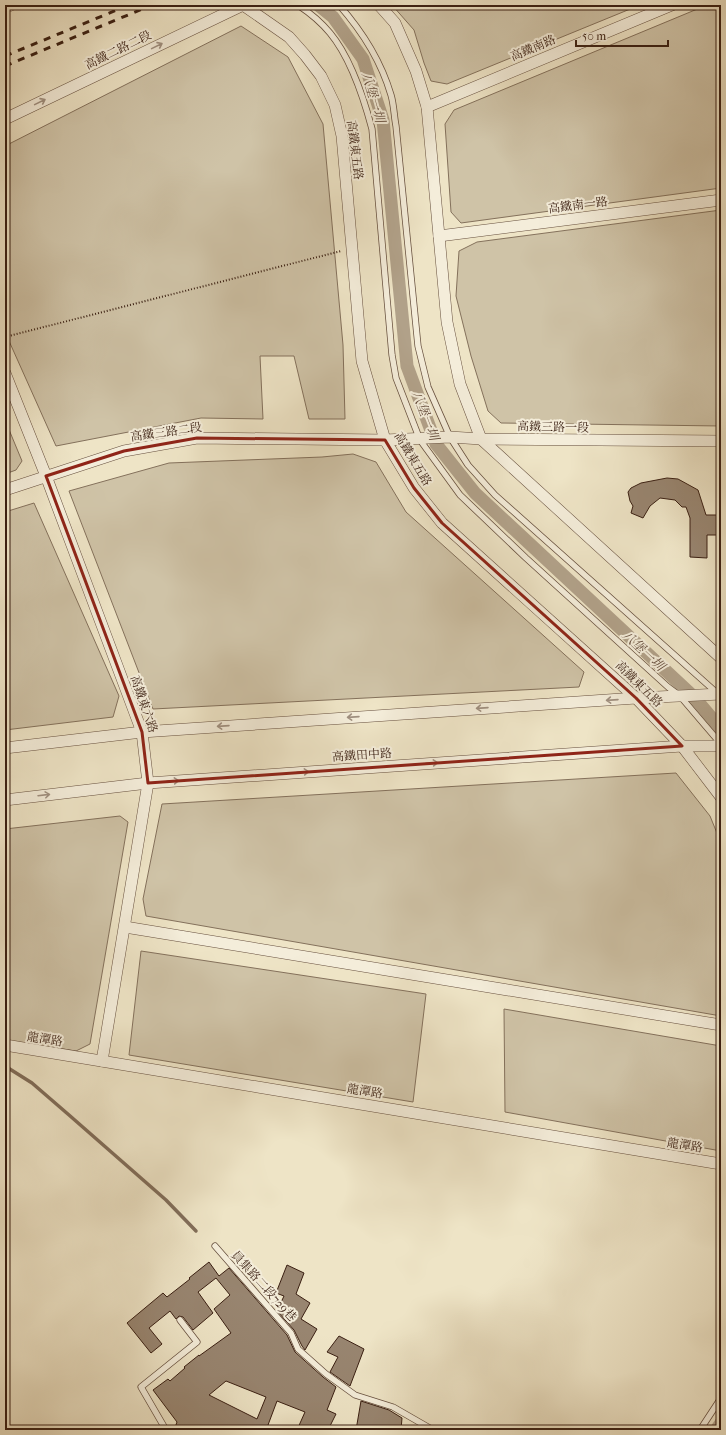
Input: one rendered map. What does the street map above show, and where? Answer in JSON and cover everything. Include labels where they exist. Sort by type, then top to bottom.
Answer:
[{"type":"street","points":[[5,8],[11,5]]},
{"type":"street","name":"高鐵二路二段","points":[[5,119],[243,5]]},
{"type":"street","name":"高鐵東五路","points":[[243,5],[289,37],[321,76],[335,105],[342,136],[362,361],[385,440],[414,488],[442,523],[636,698],[682,746],[721,796]]},
{"type":"street","points":[[379,5],[395,23],[416,71],[427,107],[448,322],[460,384],[481,439],[721,658]]},
{"type":"street","name":"高鐵南路","points":[[427,107],[672,5]]},
{"type":"street","name":"高鐵南一路","points":[[439,236],[721,200]]},
{"type":"street","name":"高鐵東六路","points":[[5,373],[46,476],[142,732],[148,782],[102,1061]]},
{"type":"street","name":"高鐵三路二段","points":[[5,490],[124,451],[197,438],[385,440]]},
{"type":"street","name":"高鐵三路一段","points":[[385,440],[450,438],[721,442]]},
{"type":"street","points":[[5,748],[142,732],[636,698],[720,695]]},
{"type":"street","name":"高鐵田中路","points":[[5,800],[148,782],[682,746],[721,745]]},
{"type":"street","points":[[125,927],[721,1025]]},
{"type":"street","name":"龍潭路","points":[[5,1045],[721,1164]]},
{"type":"lane","points":[[298,5],[308,12],[330,34],[347,60],[372,128],[392,355],[396,378],[420,440],[460,495],[555,585],[668,687],[680,696],[721,745]]},
{"type":"lane","points":[[339,5],[365,38],[379,66],[391,96],[396,126],[418,346],[428,386],[450,438],[468,465],[495,495],[720,695]]},
{"type":"lane","name":"員集路二段729巷","points":[[215,1246],[292,1332],[298,1349],[326,1374],[355,1395],[393,1407],[433,1430]]},
{"type":"lane","points":[[166,1430],[141,1387],[197,1342],[180,1320]]},
{"type":"lane","points":[[700,1430],[721,1398]]},
{"type":"path","points":[[5,337],[352,249]]},
{"type":"highlighted area","points":[[197,438],[385,440],[414,488],[442,523],[636,698],[682,746],[429,763],[148,783],[142,732],[46,476],[124,451]]},
{"type":"shaded area","points":[[392,5],[640,5],[447,84],[431,81],[414,30]]},
{"type":"shaded area","points":[[707,5],[721,5],[721,188],[461,223],[451,212],[445,124],[454,110]]},
{"type":"shaded area","points":[[241,26],[288,57],[323,124],[343,345],[345,419],[309,419],[294,356],[260,356],[263,419],[201,418],[56,446],[5,332],[5,146]]},
{"type":"shaded area","points":[[721,210],[721,426],[501,423],[488,411],[471,356],[456,296],[459,251],[477,242]]},
{"type":"shaded area","points":[[5,420],[22,461],[16,470],[5,474]]},
{"type":"shaded area","points":[[353,454],[376,462],[406,512],[584,672],[579,687],[153,709],[69,491],[169,463],[322,457]]},
{"type":"shaded area","points":[[34,503],[119,696],[113,717],[5,730],[5,512]]},
{"type":"shaded area","points":[[676,773],[710,816],[721,843],[721,1016],[146,916],[143,899],[162,804]]},
{"type":"shaded area","points":[[120,816],[128,822],[90,1044],[76,1051],[5,1040],[5,829]]},
{"type":"shaded area","points":[[141,951],[426,994],[413,1102],[129,1055]]},
{"type":"shaded area","points":[[504,1009],[721,1046],[721,1151],[505,1112]]},
{"type":"building","points":[[667,478],[678,479],[698,490],[706,515],[721,515],[721,535],[707,535],[707,558],[690,557],[690,518],[686,507],[682,507],[675,500],[660,498],[650,506],[643,518],[631,513],[633,506],[628,492],[631,488],[641,483]]},
{"type":"building","points":[[209,1262],[219,1276],[229,1268],[287,1335],[295,1352],[336,1387],[327,1410],[336,1414],[328,1430],[297,1430],[305,1412],[277,1401],[268,1425],[278,1430],[174,1430],[177,1422],[153,1390],[168,1379],[170,1381],[199,1355],[231,1333],[214,1309],[230,1295],[216,1278],[198,1292],[213,1313],[193,1330],[183,1317],[179,1316],[176,1319],[170,1311],[149,1328],[162,1344],[151,1353],[127,1323],[163,1293],[167,1297],[190,1279],[189,1278]],"holes":[[[226,1381],[266,1397],[257,1419],[209,1395]]]},
{"type":"building","points":[[287,1265],[304,1273],[296,1294],[310,1303],[301,1319],[317,1329],[305,1350],[294,1330],[277,1311],[284,1296],[276,1293]]},
{"type":"building","points":[[339,1336],[364,1349],[350,1386],[330,1372],[338,1357],[327,1352]]},
{"type":"building","points":[[361,1401],[389,1410],[402,1418],[401,1430],[356,1430]]},
{"type":"waterway","name":"八堡一圳","points":[[318,5],[333,17],[363,59],[383,120],[407,366],[436,444],[475,493],[694,697],[721,729]]},
{"type":"waterway","points":[[5,1066],[32,1083],[166,1200],[196,1231]]},
{"type":"waterway","name":"八堡一圳","points":[[716,1430],[721,1423]]},
{"type":"railway","points":[[5,56],[129,5]]},
{"type":"railway","points":[[5,66],[152,5]]}]
